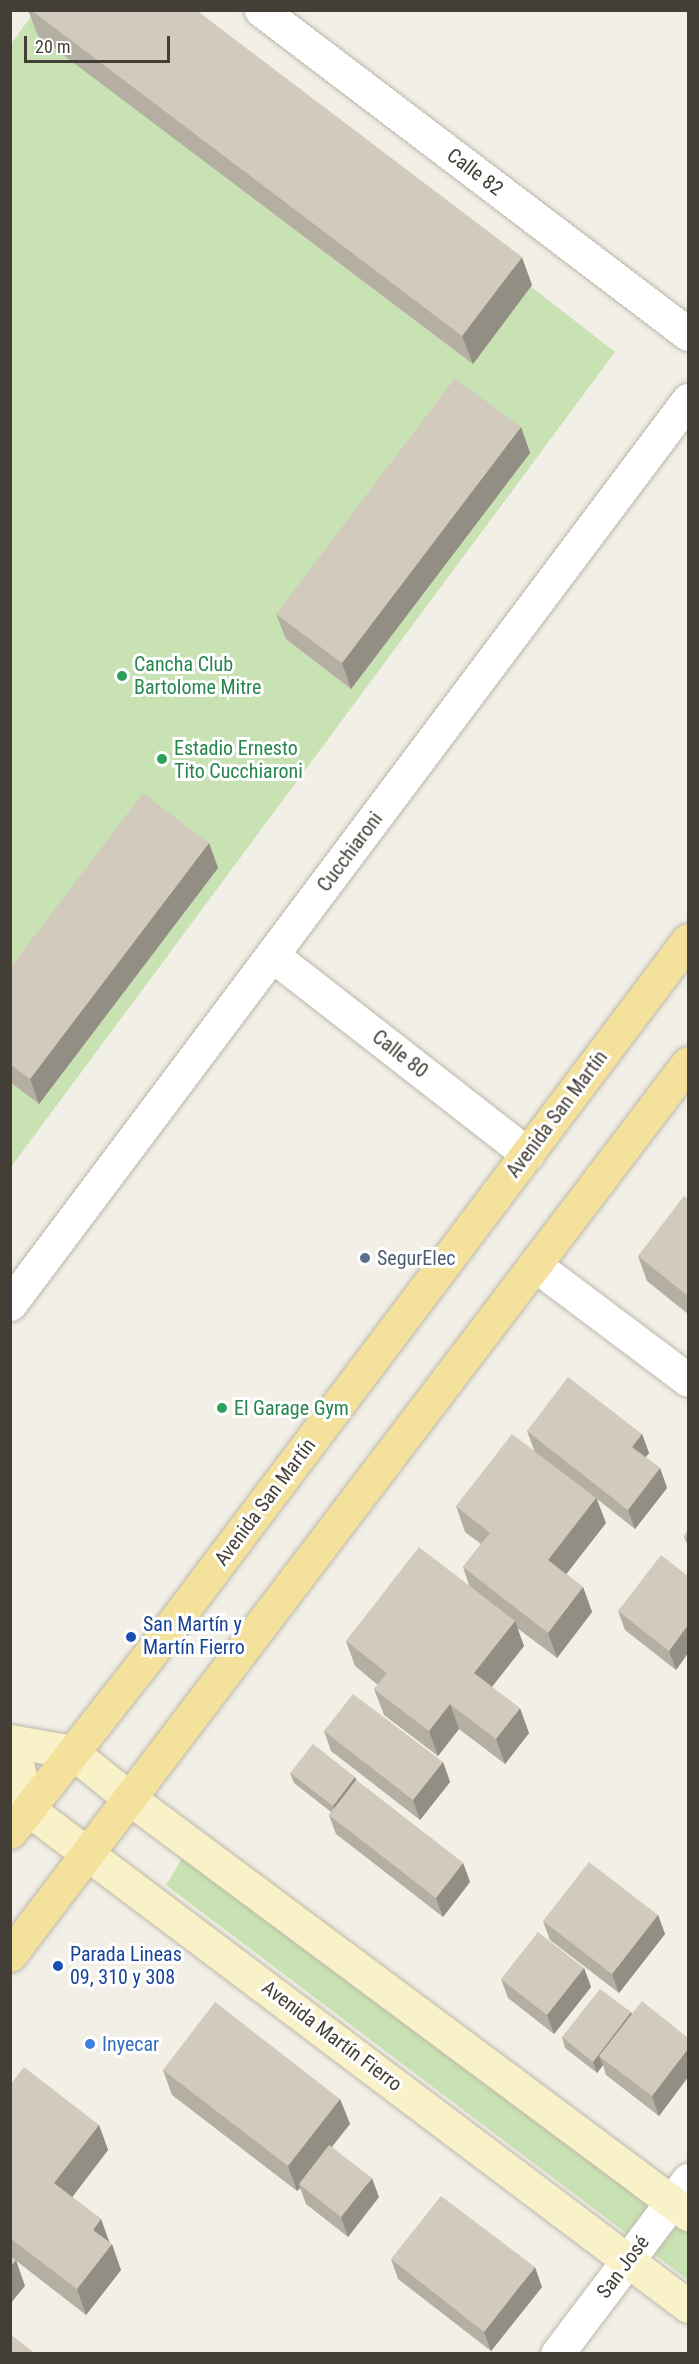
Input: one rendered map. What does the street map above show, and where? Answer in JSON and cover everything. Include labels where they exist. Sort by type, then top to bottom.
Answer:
[{"type":"main road","name":"Avenida San Martín","points":[[19,1820],[147,1658],[688,940]]},
{"type":"main road","points":[[10,1955],[688,1063]]},
{"type":"main road","points":[[19,1820],[11,1742],[72,1752],[129,1798],[683,2199]]},
{"type":"main road","name":"Avenida Martín Fierro","points":[[19,1820],[89,1852],[688,2306]]},
{"type":"street","name":"Calle 82","points":[[261,10],[688,334]]},
{"type":"street","name":"Cucchiaroni","points":[[10,1304],[688,400]]},
{"type":"street","name":"Calle 80","points":[[272,955],[528,1154]]},
{"type":"street","points":[[535,1264],[688,1380]]},
{"type":"street","name":"San José","points":[[557,2354],[628,2260],[683,2199]]},
{"type":"green space","name":"Estadio Ernesto Tito Cucchiaroni","points":[[35,11],[177,11],[615,352],[11,1167],[11,44]]},
{"type":"green space","points":[[186,1852],[688,2232],[688,2280],[166,1885]]},
{"type":"building","points":[[31,10],[196,10],[522,257],[462,336]]},
{"type":"building","points":[[455,378],[521,427],[342,663],[276,614]]},
{"type":"building","points":[[143,793],[209,843],[30,1079],[10,1064],[10,968]]},
{"type":"building","points":[[684,1196],[688,1199],[688,1296],[638,1256]]},
{"type":"building","points":[[568,1377],[642,1434],[632,1447],[660,1468],[628,1510],[527,1431]]},
{"type":"building","points":[[512,1434],[596,1498],[548,1560],[583,1587],[548,1633],[463,1567],[490,1533],[456,1506]]},
{"type":"building","points":[[419,1547],[515,1621],[474,1673],[520,1708],[496,1739],[450,1704],[429,1731],[374,1689],[387,1673],[346,1641]]},
{"type":"building","points":[[661,1555],[688,1576],[688,1625],[669,1651],[618,1611]]},
{"type":"building","points":[[353,1694],[443,1762],[413,1800],[324,1731]]},
{"type":"building","points":[[313,1744],[355,1777],[333,1806],[290,1773]]},
{"type":"building","points":[[356,1780],[463,1863],[436,1898],[329,1815]]},
{"type":"building","points":[[589,1862],[658,1915],[612,1974],[543,1921]]},
{"type":"building","points":[[538,1932],[584,1968],[547,2015],[501,1979]]},
{"type":"building","points":[[600,1989],[631,2012],[593,2062],[562,2037]]},
{"type":"building","points":[[642,2001],[688,2038],[688,2049],[652,2096],[599,2056]]},
{"type":"building","points":[[215,2002],[340,2099],[288,2166],[163,2070]]},
{"type":"building","points":[[24,2067],[99,2125],[54,2183],[101,2219],[93,2230],[112,2244],[77,2289],[10,2238],[10,2085]]},
{"type":"building","points":[[329,2145],[372,2178],[341,2217],[299,2184]]},
{"type":"building","points":[[441,2196],[535,2267],[484,2332],[391,2259]]},
{"type":"building","points":[[10,2257],[16,2260],[10,2267]]},
{"type":"building","points":[[10,2334],[36,2354],[10,2354]]},
{"type":"place","name":"Cancha Club Bartolome Mitre","points":[[122,676]]},
{"type":"place","name":"Estadio Ernesto Tito Cucchiaroni","points":[[162,759]]},
{"type":"place","name":"SegurElec","points":[[365,1258]]},
{"type":"place","name":"El Garage Gym","points":[[222,1408]]},
{"type":"place","name":"San Martín y Martín Fierro","points":[[131,1637]]},
{"type":"place","name":"Parada Lineas 09, 310 y 308","points":[[58,1966]]},
{"type":"place","name":"Inyecar","points":[[90,2044]]}]
